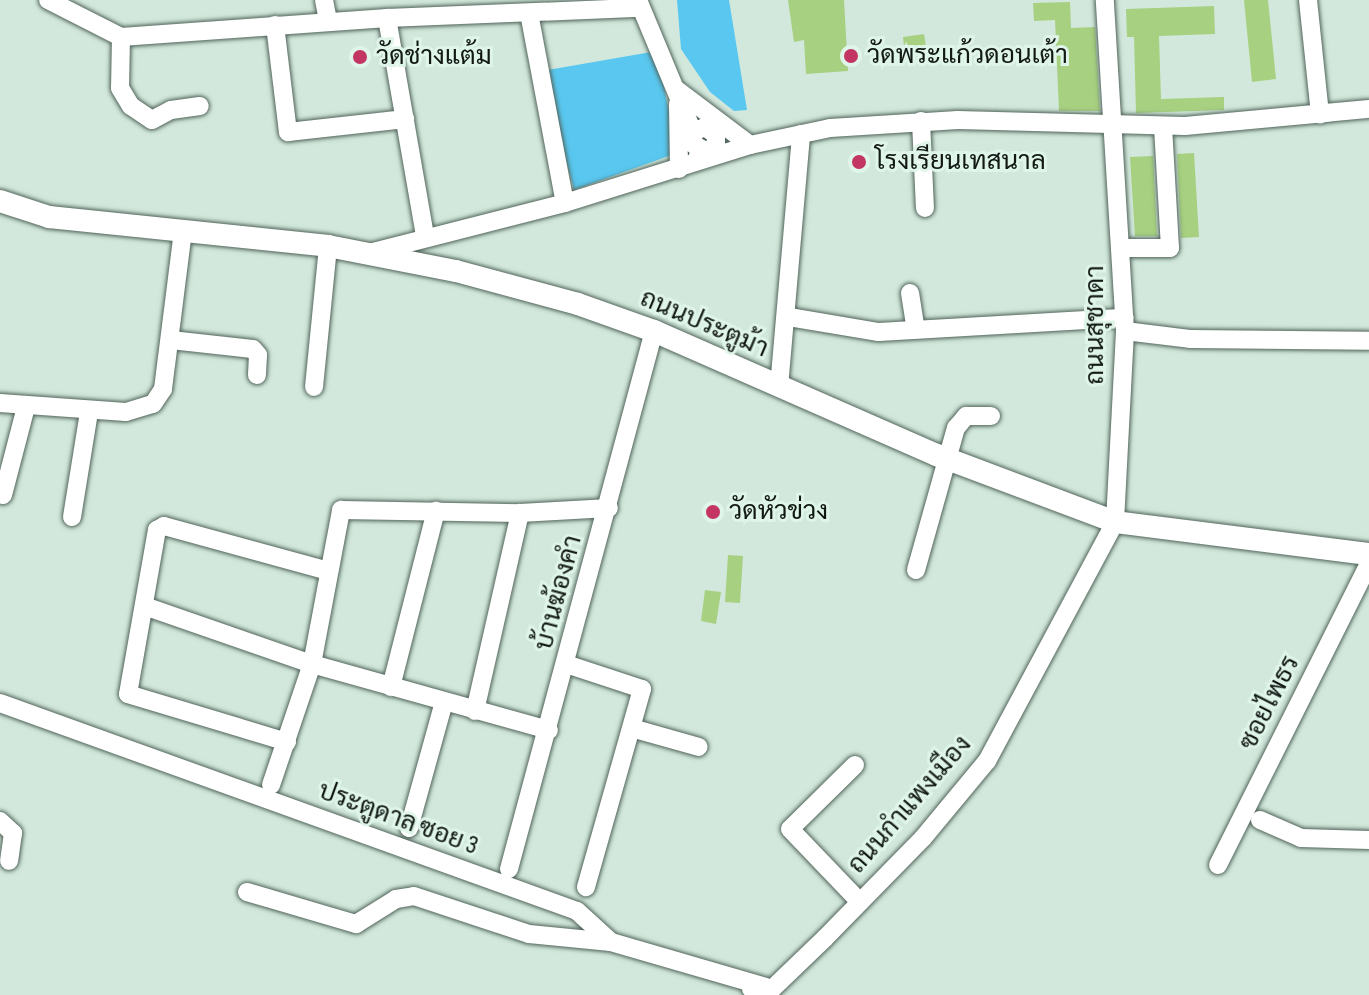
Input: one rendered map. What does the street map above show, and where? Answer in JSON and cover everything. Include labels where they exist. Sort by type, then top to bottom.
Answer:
[{"type":"main road","name":"ถนนประตูม้า","points":[[0,201],[49,217],[369,253],[578,304],[654,331],[945,458],[1115,522],[1369,554]]},
{"type":"street","points":[[48,0],[121,37],[328,21],[639,4],[677,90],[705,139]]},
{"type":"street","points":[[324,0],[328,21]]},
{"type":"street","name":"ถนนสุชาดา","points":[[1105,0],[1116,128],[1125,324],[1115,522]]},
{"type":"street","points":[[1308,0],[1320,114]]},
{"type":"street","points":[[518,9],[565,203]]},
{"type":"street","points":[[387,18],[425,235]]},
{"type":"street","points":[[275,25],[288,132],[405,119]]},
{"type":"street","points":[[121,37],[120,88],[131,106],[152,120],[171,110],[200,106]]},
{"type":"street","points":[[677,90],[750,145]]},
{"type":"street","points":[[677,90],[679,169]]},
{"type":"street","points":[[369,253],[425,235],[565,203],[750,145],[801,134],[921,121],[1116,128],[1163,126],[1369,109]]},
{"type":"street","points":[[921,121],[925,208]]},
{"type":"street","points":[[1122,248],[1170,248],[1163,126]]},
{"type":"street","points":[[779,387],[789,317],[801,134]]},
{"type":"street","points":[[705,139],[750,145]]},
{"type":"street","points":[[679,169],[705,139]]},
{"type":"street","points":[[0,403],[89,412],[126,412],[153,404],[163,389],[183,230]]},
{"type":"street","points":[[314,387],[328,246]]},
{"type":"street","points":[[910,293],[916,329]]},
{"type":"street","points":[[789,317],[879,332],[1125,324],[1190,339],[1369,341]]},
{"type":"street","name":"บ้านฆ้องคำ","points":[[509,869],[609,508],[654,331]]},
{"type":"street","points":[[171,340],[253,349],[258,355],[257,375]]},
{"type":"street","points":[[3,495],[26,407]]},
{"type":"street","points":[[72,517],[89,412]]},
{"type":"street","points":[[916,570],[945,458],[963,418],[991,416]]},
{"type":"street","points":[[271,785],[312,664],[341,510],[520,513],[609,508]]},
{"type":"street","points":[[391,687],[436,511]]},
{"type":"street","points":[[475,711],[520,513]]},
{"type":"street","name":"ถนนกำแพงเมือง","points":[[772,989],[860,902],[987,761],[1115,522]]},
{"type":"street","points":[[287,742],[128,694],[157,530],[164,526],[329,571]]},
{"type":"street","name":"ซอยไพธร","points":[[1218,865],[1369,564]]},
{"type":"street","points":[[150,608],[312,664],[549,730]]},
{"type":"street","points":[[566,664],[640,687],[635,729],[586,887]]},
{"type":"street","points":[[409,828],[444,702]]},
{"type":"street","name":"ประตูดาล ซอย 3","points":[[0,703],[577,911],[611,942],[772,989]]},
{"type":"street","points":[[635,729],[699,747]]},
{"type":"street","points":[[855,765],[790,829],[860,902]]},
{"type":"street","points":[[1260,820],[1301,838],[1369,840]]},
{"type":"street","points":[[0,821],[13,833],[9,861]]},
{"type":"street","points":[[247,892],[356,924],[396,899],[414,896],[518,931],[611,942]]},
{"type":"street","points":[[748,993],[772,989]]},
{"type":"water","points":[[677,0],[729,0],[747,110],[734,111],[710,92],[681,49]]},
{"type":"water","points":[[657,51],[677,153],[574,190],[542,71]]},
{"type":"building","points":[[788,0],[844,0],[848,71],[806,74],[804,40],[794,42]]},
{"type":"building","points":[[1244,0],[1268,0],[1276,79],[1252,82]]},
{"type":"building","points":[[1070,2],[1071,28],[1095,27],[1100,111],[1059,111],[1055,20],[1034,21],[1033,3]]},
{"type":"building","points":[[1214,6],[1215,34],[1159,36],[1161,99],[1224,97],[1224,110],[1136,113],[1134,37],[1127,37],[1126,9]]},
{"type":"building","points":[[924,34],[927,53],[905,56],[903,37]]},
{"type":"building","points":[[1194,153],[1199,237],[1181,238],[1177,154]]},
{"type":"building","points":[[1153,156],[1157,236],[1135,236],[1130,157]]},
{"type":"building","points":[[728,555],[743,556],[740,603],[725,602]]},
{"type":"building","points":[[705,590],[721,592],[716,624],[701,621]]},
{"type":"place","name":"วัดพระแก้วดอนเต้า","points":[[851,56]]},
{"type":"place","name":"วัดช่างแต้ม","points":[[360,57]]},
{"type":"place","name":"โรงเรียนเทสนาล","points":[[859,162]]},
{"type":"place","name":"วัดหัวข่วง","points":[[713,512]]}]
